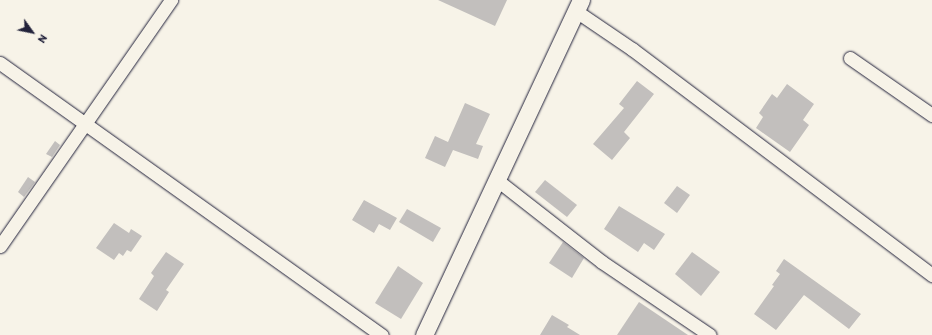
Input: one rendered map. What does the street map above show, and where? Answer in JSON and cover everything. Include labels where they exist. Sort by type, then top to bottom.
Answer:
[{"type":"street","points":[[0,246],[171,0]]},
{"type":"street","points":[[424,335],[579,5],[632,49],[932,275]]},
{"type":"street","points":[[850,58],[932,115]]},
{"type":"street","points":[[0,63],[382,335]]},
{"type":"street","points":[[498,180],[602,262],[710,335]]},
{"type":"building","points":[[438,0],[507,0],[495,26]]},
{"type":"building","points":[[637,81],[654,94],[624,132],[630,138],[612,160],[593,144],[624,108],[619,104]]},
{"type":"building","points":[[787,84],[814,104],[803,120],[809,125],[790,152],[756,128],[763,117],[759,113],[772,94],[777,98]]},
{"type":"building","points":[[465,103],[490,114],[476,144],[483,146],[478,159],[453,150],[445,167],[425,158],[435,136],[448,142]]},
{"type":"building","points":[[55,141],[60,145],[52,157],[46,154]]},
{"type":"building","points":[[28,177],[35,182],[24,197],[18,192]]},
{"type":"building","points":[[545,180],[577,205],[567,217],[535,192]]},
{"type":"building","points":[[677,186],[690,195],[677,213],[664,203]]},
{"type":"building","points":[[364,200],[397,218],[390,230],[379,224],[374,233],[352,220]]},
{"type":"building","points":[[619,206],[665,234],[654,250],[644,243],[638,252],[604,229]]},
{"type":"building","points":[[407,209],[441,228],[433,242],[399,222]]},
{"type":"building","points":[[114,223],[129,233],[131,229],[142,236],[131,252],[127,250],[123,256],[119,253],[114,260],[96,248]]},
{"type":"building","points":[[563,242],[584,258],[572,278],[549,263]]},
{"type":"building","points":[[166,252],[184,264],[166,290],[169,292],[157,311],[139,299],[154,276],[151,273]]},
{"type":"building","points":[[692,252],[720,272],[701,296],[675,274]]},
{"type":"building","points":[[784,259],[861,314],[849,329],[804,295],[776,330],[754,314],[774,286],[772,285],[780,274],[776,271]]},
{"type":"building","points":[[398,266],[423,283],[401,319],[375,303]]},
{"type":"building","points":[[639,302],[688,335],[617,335]]},
{"type":"building","points":[[552,315],[569,325],[567,327],[580,335],[540,335]]}]
